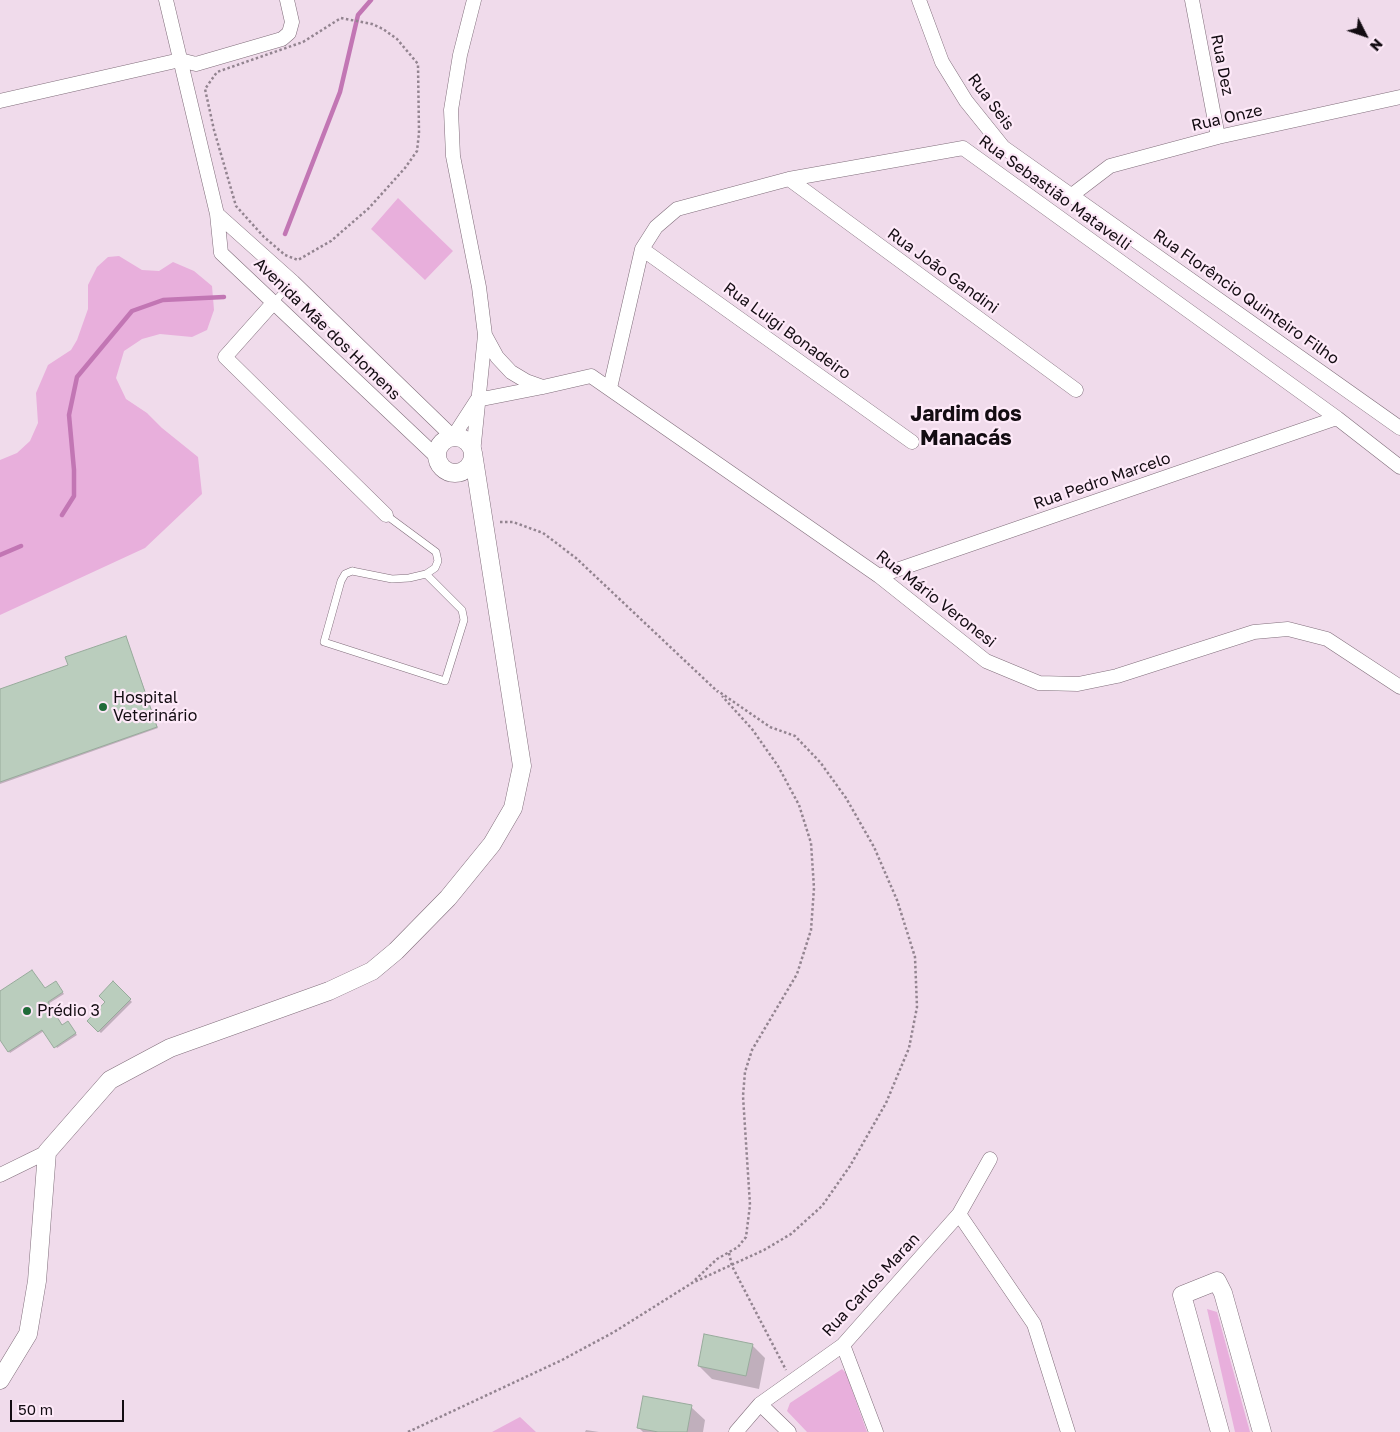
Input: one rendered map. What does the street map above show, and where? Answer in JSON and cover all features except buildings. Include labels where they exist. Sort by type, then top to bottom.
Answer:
[{"type":"street","name":"Avenida Mãe dos Homens","points":[[166,0],[217,214],[221,253],[438,458]]},
{"type":"street","points":[[0,101],[180,60],[196,64],[282,40],[289,32],[292,22],[287,0]]},
{"type":"street","points":[[454,473],[466,469],[470,465],[473,453],[484,335],[479,287],[453,156],[452,110],[460,55],[474,0]]},
{"type":"street","name":"Rua Seis","points":[[919,0],[942,62],[986,129],[1003,147],[1072,195]]},
{"type":"street","name":"Rua Dez","points":[[1192,0],[1218,137]]},
{"type":"street","name":"Rua Onze","points":[[1072,195],[1110,166],[1218,137],[1400,97]]},
{"type":"street","name":"Rua Sebastião Matavelli","points":[[610,388],[642,249],[656,227],[677,209],[789,179],[963,148],[1337,418],[1400,467]]},
{"type":"street","name":"Rua João Gandini","points":[[789,179],[1076,390]]},
{"type":"street","name":"Rua Florêncio Quinteiro Filho","points":[[1072,195],[1400,428]]},
{"type":"street","name":"Avenida Mãe dos Homens","points":[[217,214],[293,282],[453,437]]},
{"type":"street","name":"Rua Luigi Bonadeiro","points":[[642,249],[912,442]]},
{"type":"street","points":[[274,302],[225,357],[386,515]]},
{"type":"street","points":[[484,335],[496,357],[511,372],[526,381],[543,386]]},
{"type":"street","name":"Rua Mário Veronesi","points":[[477,400],[591,376],[879,576],[986,661],[1039,682],[1078,684],[1117,676],[1254,632],[1288,629],[1328,639],[1400,686]]},
{"type":"street","points":[[453,437],[477,400]]},
{"type":"street","name":"Rua Pedro Marcelo","points":[[879,576],[1337,418]]},
{"type":"street","points":[[0,1175],[47,1152],[110,1080],[170,1048],[330,991],[372,971],[396,951],[448,898],[492,844],[513,808],[522,766],[473,453],[464,439],[453,437],[447,439],[439,447],[438,458],[444,469],[454,473],[467,484],[480,501]]},
{"type":"street","points":[[0,1380],[28,1334],[37,1281],[47,1152]]},
{"type":"street","name":"Rua Carlos Maran","points":[[736,1432],[760,1404],[791,1380],[843,1345],[959,1214],[990,1159]]},
{"type":"street","points":[[959,1214],[1034,1324],[1068,1432]]},
{"type":"street","points":[[1220,1432],[1182,1295],[1217,1281],[1226,1302],[1262,1432]]},
{"type":"street","points":[[843,1345],[876,1432]]},
{"type":"street","points":[[760,1404],[790,1432]]},
{"type":"lane","points":[[274,302],[293,282]]},
{"type":"lane","points":[[386,515],[436,552],[438,561],[435,568],[426,574],[409,578],[392,579],[352,571],[345,574],[324,642],[445,681],[464,614],[426,574]]},
{"type":"path","points":[[341,18],[372,24],[398,39],[418,64],[420,133],[417,152],[369,208],[331,241],[298,260],[285,255],[264,237],[236,206],[214,130],[205,89],[217,72],[303,42],[341,18]]},
{"type":"path","points":[[483,522],[513,522],[544,533],[576,558],[718,691],[752,729],[778,766],[799,805],[811,843],[814,888],[811,930],[797,974],[752,1050],[744,1072],[743,1096],[749,1222],[746,1237],[738,1247],[717,1259],[692,1283]]},
{"type":"path","points":[[408,1432],[562,1360],[614,1332],[692,1283],[764,1250],[790,1234],[822,1206],[850,1166],[886,1103],[909,1048],[917,1007],[915,957],[897,900],[874,847],[846,798],[820,762],[795,736],[770,727],[718,691]]},
{"type":"path","points":[[728,1253],[732,1266],[791,1380]]},
{"type":"shaded area","points":[[398,198],[453,251],[425,280],[371,229]]},
{"type":"shaded area","points":[[119,256],[142,270],[159,271],[173,262],[194,271],[212,286],[214,310],[207,330],[192,337],[160,334],[142,339],[124,351],[116,378],[126,399],[147,413],[162,428],[198,457],[202,494],[145,548],[0,615],[0,460],[17,453],[30,441],[38,423],[36,393],[48,365],[71,350],[77,340],[88,309],[88,285],[97,267],[108,257]]},
{"type":"shaded area","points":[[1207,1309],[1217,1312],[1250,1432],[1235,1432]]},
{"type":"shaded area","points":[[842,1369],[846,1373],[867,1432],[807,1432],[787,1411],[790,1403]]},
{"type":"shaded area","points":[[520,1417],[536,1432],[492,1432]]},
{"type":"waterway","points":[[285,234],[340,92],[358,15],[371,0]]},
{"type":"waterway","points":[[62,515],[74,496],[74,470],[69,415],[77,377],[132,311],[163,300],[224,297]]},
{"type":"waterway","points":[[0,555],[21,546]]},
{"type":"place","name":"Hospital Veterinário","points":[[103,707]]},
{"type":"place","name":"Prédio 3","points":[[27,1011]]},
{"type":"district","name":"Jardim dos Manacás","points":[[966,426]]}]
